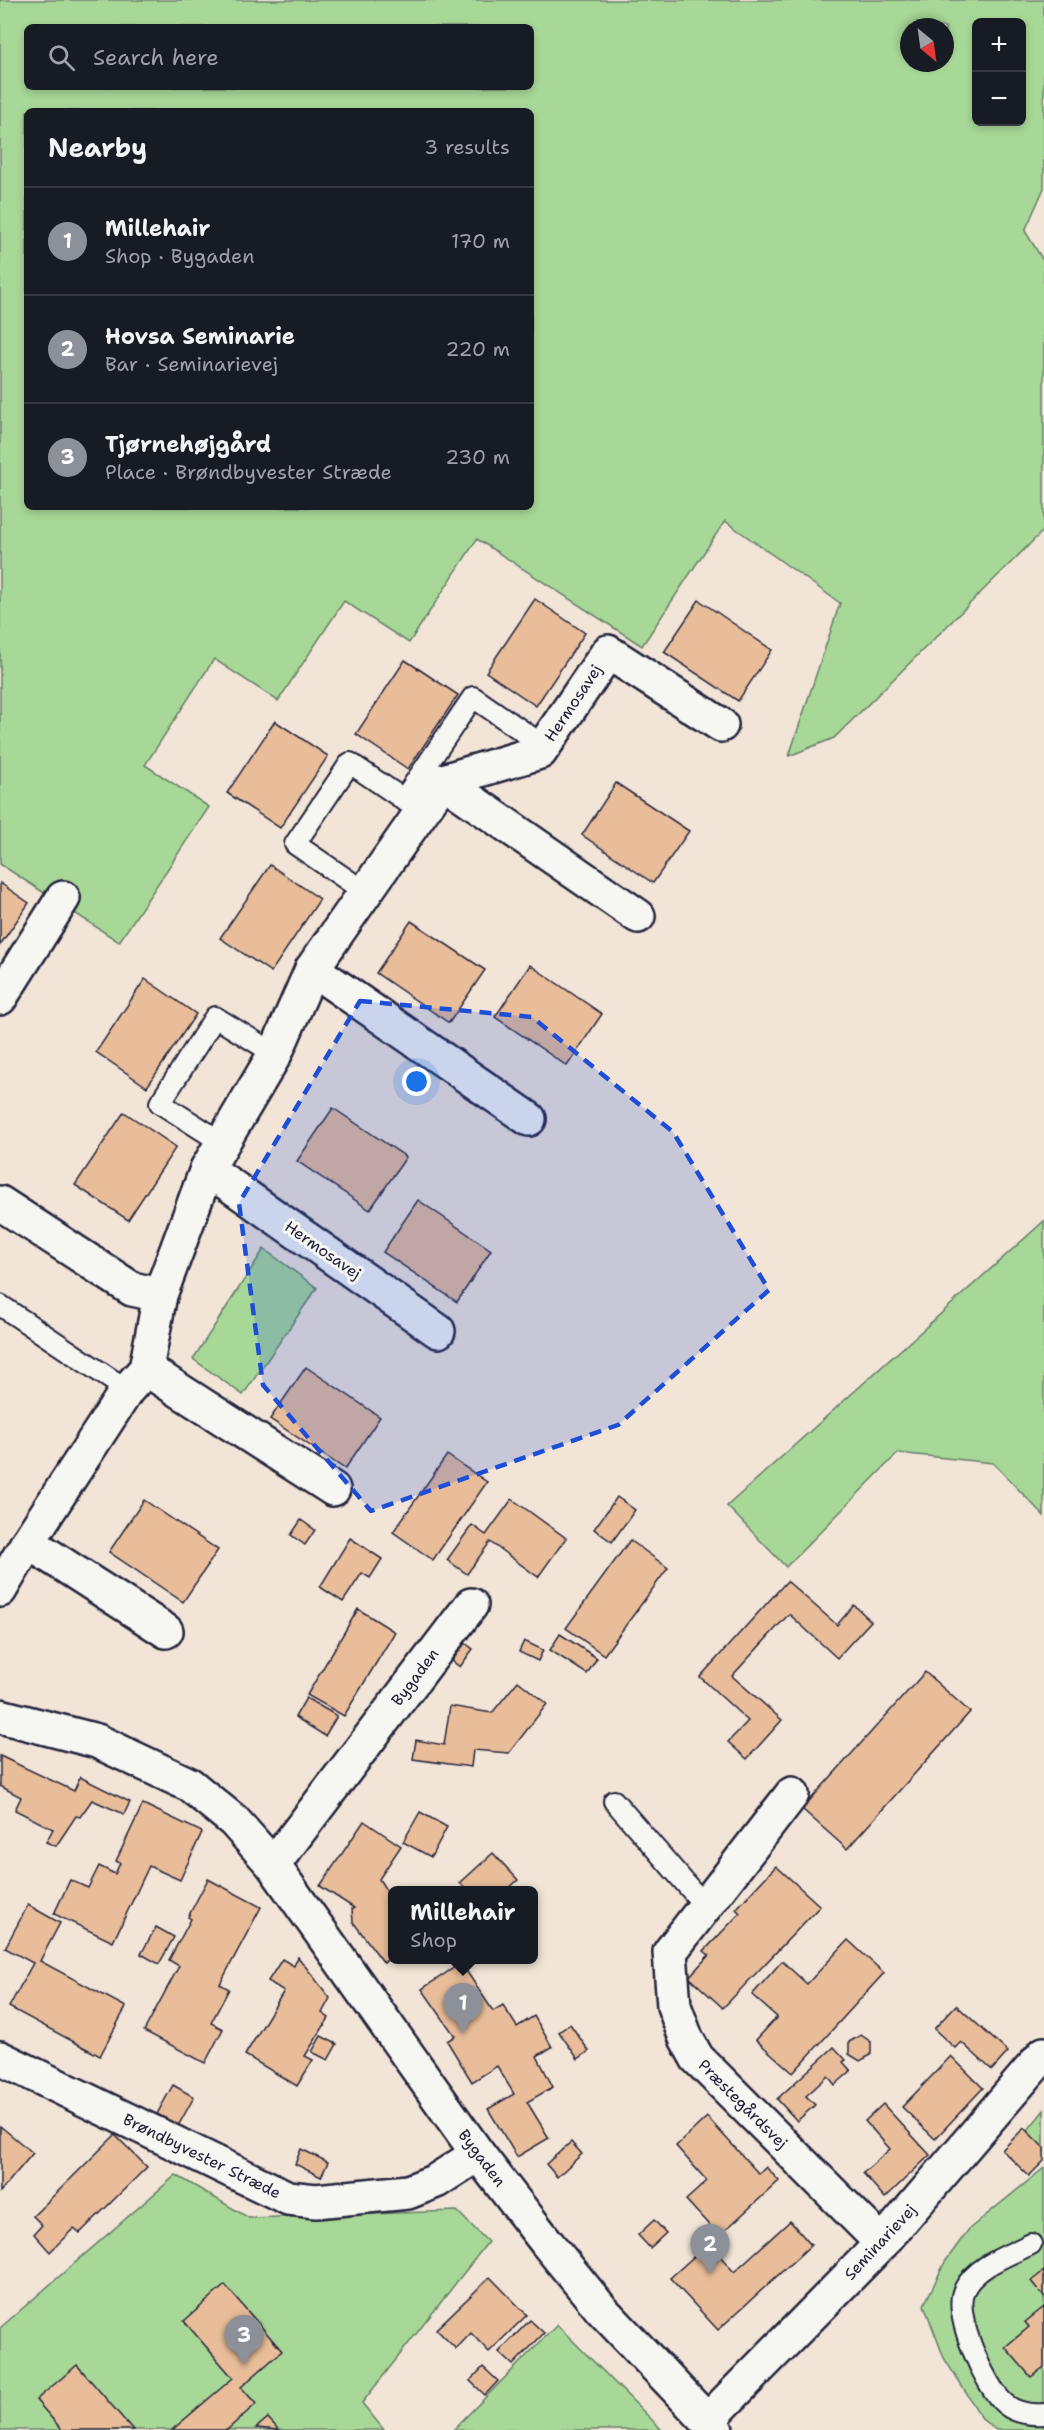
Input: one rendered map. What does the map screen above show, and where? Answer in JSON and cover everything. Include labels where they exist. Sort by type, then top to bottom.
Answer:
[{"type":"street","name":"Hermosavej","points":[[443,781],[540,752],[608,652],[722,725]]},
{"type":"street","points":[[0,1590],[28,1542],[136,1379],[160,1295],[215,1156],[275,1054],[312,969],[365,892],[413,806],[443,781],[639,916]]},
{"type":"street","points":[[0,998],[63,898]]},
{"type":"street","points":[[312,969],[529,1119]]},
{"type":"street","name":"Hermosavej","points":[[215,1156],[438,1330]]},
{"type":"street","points":[[0,1203],[132,1289],[160,1295]]},
{"type":"street","points":[[136,1379],[333,1489]]},
{"type":"street","points":[[28,1542],[166,1631]]},
{"type":"street","name":"Bygaden","points":[[273,1865],[471,1605]]},
{"type":"street","name":"Bygaden","points":[[0,1716],[97,1741],[190,1785],[234,1821],[273,1865],[478,2154],[602,2310],[711,2425]]},
{"type":"street","name":"Præstegårdsvej","points":[[792,1794],[670,1952],[674,2007],[686,2038],[697,2058],[882,2243]]},
{"type":"street","name":"Seminarievej","points":[[711,2425],[882,2243],[1044,2054]]},
{"type":"street","name":"Brøndbyvester Stræde","points":[[0,2058],[288,2198],[316,2201],[408,2192],[436,2181],[478,2154]]},
{"type":"lane","points":[[365,892],[295,844],[350,764],[413,806],[473,697],[544,746]]},
{"type":"lane","points":[[215,1156],[160,1103],[215,1017],[275,1054]]},
{"type":"lane","points":[[0,1305],[136,1379]]},
{"type":"lane","points":[[614,1801],[705,1906]]},
{"type":"lane","points":[[1031,2244],[981,2270],[963,2292],[962,2307],[973,2353],[1003,2403],[1025,2413],[1044,2414]]},
{"type":"highlighted area","points":[[360,1001],[532,1017],[673,1132],[769,1290],[618,1425],[371,1511],[263,1385],[239,1203]]},
{"type":"green space","points":[[0,0],[1044,0],[1044,188],[1025,231],[1044,262],[1044,530],[834,738],[789,756],[840,603],[725,521],[642,646],[477,539],[409,643],[344,601],[278,701],[214,659],[145,765],[209,807],[119,942],[0,864]]},
{"type":"green space","points":[[1044,1221],[1044,1516],[993,1463],[898,1453],[786,1567],[727,1506]]},
{"type":"green space","points":[[264,1249],[317,1288],[243,1395],[193,1359]]},
{"type":"green space","points":[[1044,2110],[1044,2151],[1027,2131]]},
{"type":"green space","points":[[1044,2168],[1044,2430],[996,2430],[983,2420],[944,2358],[924,2305],[945,2262],[969,2229]]},
{"type":"green space","points":[[176,2175],[249,2218],[457,2211],[488,2242],[362,2403],[384,2430],[0,2430],[0,2328]]},
{"type":"green space","points":[[557,2325],[662,2430],[453,2430]]},
{"type":"building","points":[[535,599],[585,633],[536,706],[486,672]]},
{"type":"building","points":[[699,600],[772,650],[738,701],[664,652]]},
{"type":"building","points":[[405,660],[458,695],[408,769],[356,734]]},
{"type":"building","points":[[275,721],[328,756],[280,828],[227,793]]},
{"type":"building","points":[[616,783],[689,831],[653,883],[582,835]]},
{"type":"building","points":[[270,865],[320,899],[271,972],[220,938]]},
{"type":"building","points":[[0,883],[29,903],[0,945]]},
{"type":"building","points":[[411,921],[485,970],[449,1023],[376,973]]},
{"type":"building","points":[[530,965],[602,1014],[567,1066],[495,1017]]},
{"type":"building","points":[[145,979],[196,1014],[147,1087],[96,1052]]},
{"type":"building","points":[[333,1108],[406,1157],[370,1210],[297,1161]]},
{"type":"building","points":[[124,1112],[176,1147],[128,1220],[75,1185]]},
{"type":"building","points":[[418,1200],[491,1250],[457,1302],[383,1252]]},
{"type":"building","points":[[306,1367],[380,1417],[345,1469],[270,1419]]},
{"type":"building","points":[[447,1455],[487,1482],[433,1560],[393,1532]]},
{"type":"building","points":[[617,1497],[635,1510],[612,1542],[594,1529]]},
{"type":"building","points":[[512,1499],[566,1538],[538,1577],[490,1542],[467,1574],[447,1560],[472,1525],[486,1535]]},
{"type":"building","points":[[144,1500],[218,1550],[183,1602],[109,1552]]},
{"type":"building","points":[[301,1520],[315,1530],[305,1545],[291,1535]]},
{"type":"building","points":[[350,1538],[382,1559],[370,1578],[362,1573],[343,1602],[320,1587]]},
{"type":"building","points":[[630,1540],[668,1568],[604,1655],[566,1628]]},
{"type":"building","points":[[787,1581],[837,1625],[854,1605],[871,1621],[837,1658],[789,1614],[732,1676],[782,1720],[747,1759],[728,1742],[748,1721],[700,1677]]},
{"type":"building","points":[[358,1609],[395,1632],[344,1716],[307,1695]]},
{"type":"building","points":[[560,1634],[597,1658],[587,1674],[550,1650]]},
{"type":"building","points":[[524,1641],[543,1650],[538,1661],[519,1652]]},
{"type":"building","points":[[465,1643],[473,1649],[460,1667],[452,1661]]},
{"type":"building","points":[[925,1672],[970,1712],[847,1849],[802,1809]]},
{"type":"building","points":[[518,1681],[547,1704],[509,1753],[473,1750],[471,1767],[413,1759],[416,1740],[444,1745],[450,1706],[492,1713]]},
{"type":"building","points":[[306,1698],[337,1716],[325,1736],[295,1717]]},
{"type":"building","points":[[0,1756],[74,1791],[80,1777],[130,1802],[124,1814],[92,1800],[80,1817],[76,1816],[56,1846],[46,1842],[53,1829],[15,1810],[21,1797],[0,1786]]},
{"type":"building","points":[[143,1804],[202,1832],[180,1880],[149,1866],[113,1942],[54,1914],[70,1880],[88,1888],[99,1866],[115,1874],[120,1863],[116,1861]]},
{"type":"building","points":[[420,1812],[447,1827],[431,1857],[403,1842]]},
{"type":"building","points":[[364,1821],[401,1846],[379,1879],[388,1894],[388,1959],[384,1963],[353,1922],[352,1909],[354,1908],[320,1886]]},
{"type":"building","points":[[493,1853],[518,1880],[511,1886],[463,1886],[460,1883]]},
{"type":"building","points":[[776,1866],[820,1906],[723,2008],[689,1977],[709,1955],[704,1951],[740,1913],[736,1909]]},
{"type":"building","points":[[208,1879],[261,1907],[220,1984],[229,1989],[211,2023],[223,2029],[205,2063],[144,2031],[179,1966],[169,1960],[191,1919],[188,1917]]},
{"type":"building","points":[[28,1905],[60,1923],[40,1961],[126,2007],[100,2056],[9,2007],[33,1963],[5,1948]]},
{"type":"building","points":[[156,1927],[174,1937],[159,1964],[141,1954]]},
{"type":"building","points":[[848,1940],[884,1973],[793,2073],[756,2040],[777,2017],[752,1995],[782,1961],[807,1984]]},
{"type":"building","points":[[298,1957],[330,1998],[322,2013],[329,2018],[305,2056],[313,2060],[297,2086],[245,2055],[284,1991],[268,1981],[282,1959],[294,1966]]},
{"type":"building","points":[[462,1964],[493,2011],[503,2005],[517,2027],[534,2016],[552,2047],[537,2056],[553,2087],[527,2102],[549,2138],[517,2157],[488,2109],[514,2094],[497,2066],[472,2082],[447,2041],[455,2036],[422,1989]]},
{"type":"building","points":[[956,2005],[1008,2052],[992,2070],[961,2042],[955,2048],[934,2029]]},
{"type":"building","points":[[570,2024],[589,2051],[578,2059],[559,2032]]},
{"type":"building","points":[[861,2035],[871,2042],[871,2055],[860,2061],[849,2054],[849,2042]]},
{"type":"building","points":[[321,2036],[337,2044],[328,2060],[312,2052]]},
{"type":"building","points":[[834,2047],[846,2060],[843,2062],[851,2071],[835,2085],[828,2076],[806,2096],[815,2105],[797,2121],[777,2099]]},
{"type":"building","points":[[951,2056],[983,2088],[935,2139],[902,2107]]},
{"type":"building","points":[[173,2085],[194,2097],[178,2126],[157,2114]]},
{"type":"building","points":[[883,2104],[930,2155],[885,2198],[863,2173],[890,2149],[865,2121]]},
{"type":"building","points":[[707,2117],[759,2174],[766,2167],[779,2181],[719,2236],[686,2200],[707,2181],[676,2146]]},
{"type":"building","points":[[0,2126],[33,2153],[0,2192]]},
{"type":"building","points":[[1024,2128],[1044,2148],[1044,2161],[1029,2176],[1002,2150]]},
{"type":"building","points":[[115,2135],[147,2167],[80,2233],[74,2228],[50,2252],[34,2234],[42,2225],[33,2216]]},
{"type":"building","points":[[571,2142],[582,2154],[557,2177],[546,2164]]},
{"type":"building","points":[[301,2149],[328,2162],[321,2177],[295,2164]]},
{"type":"building","points":[[654,2220],[666,2233],[650,2248],[638,2235]]},
{"type":"building","points":[[790,2221],[811,2245],[718,2330],[670,2278],[701,2250],[713,2263],[720,2256],[734,2272]]},
{"type":"building","points":[[1044,2271],[1044,2297],[1031,2281]]},
{"type":"building","points":[[490,2277],[527,2315],[489,2352],[471,2333],[456,2349],[436,2329]]},
{"type":"building","points":[[225,2285],[282,2351],[241,2387],[256,2404],[227,2430],[172,2430],[233,2378],[184,2321]]},
{"type":"building","points":[[1044,2307],[1044,2367],[1031,2377],[1005,2347],[1029,2327],[1025,2322]]},
{"type":"building","points":[[530,2320],[544,2333],[513,2365],[499,2352]]},
{"type":"building","points":[[77,2365],[133,2430],[62,2430],[36,2400]]},
{"type":"building","points":[[483,2367],[498,2381],[485,2395],[470,2381]]},
{"type":"building","points":[[268,2418],[279,2430],[256,2428]]},
{"type":"place","name":"Millehair","points":[[463,2033]]},
{"type":"place","name":"Hovsa Seminarie","points":[[710,2274]]},
{"type":"place","name":"Tjørnehøjgård","points":[[244,2365]]}]
